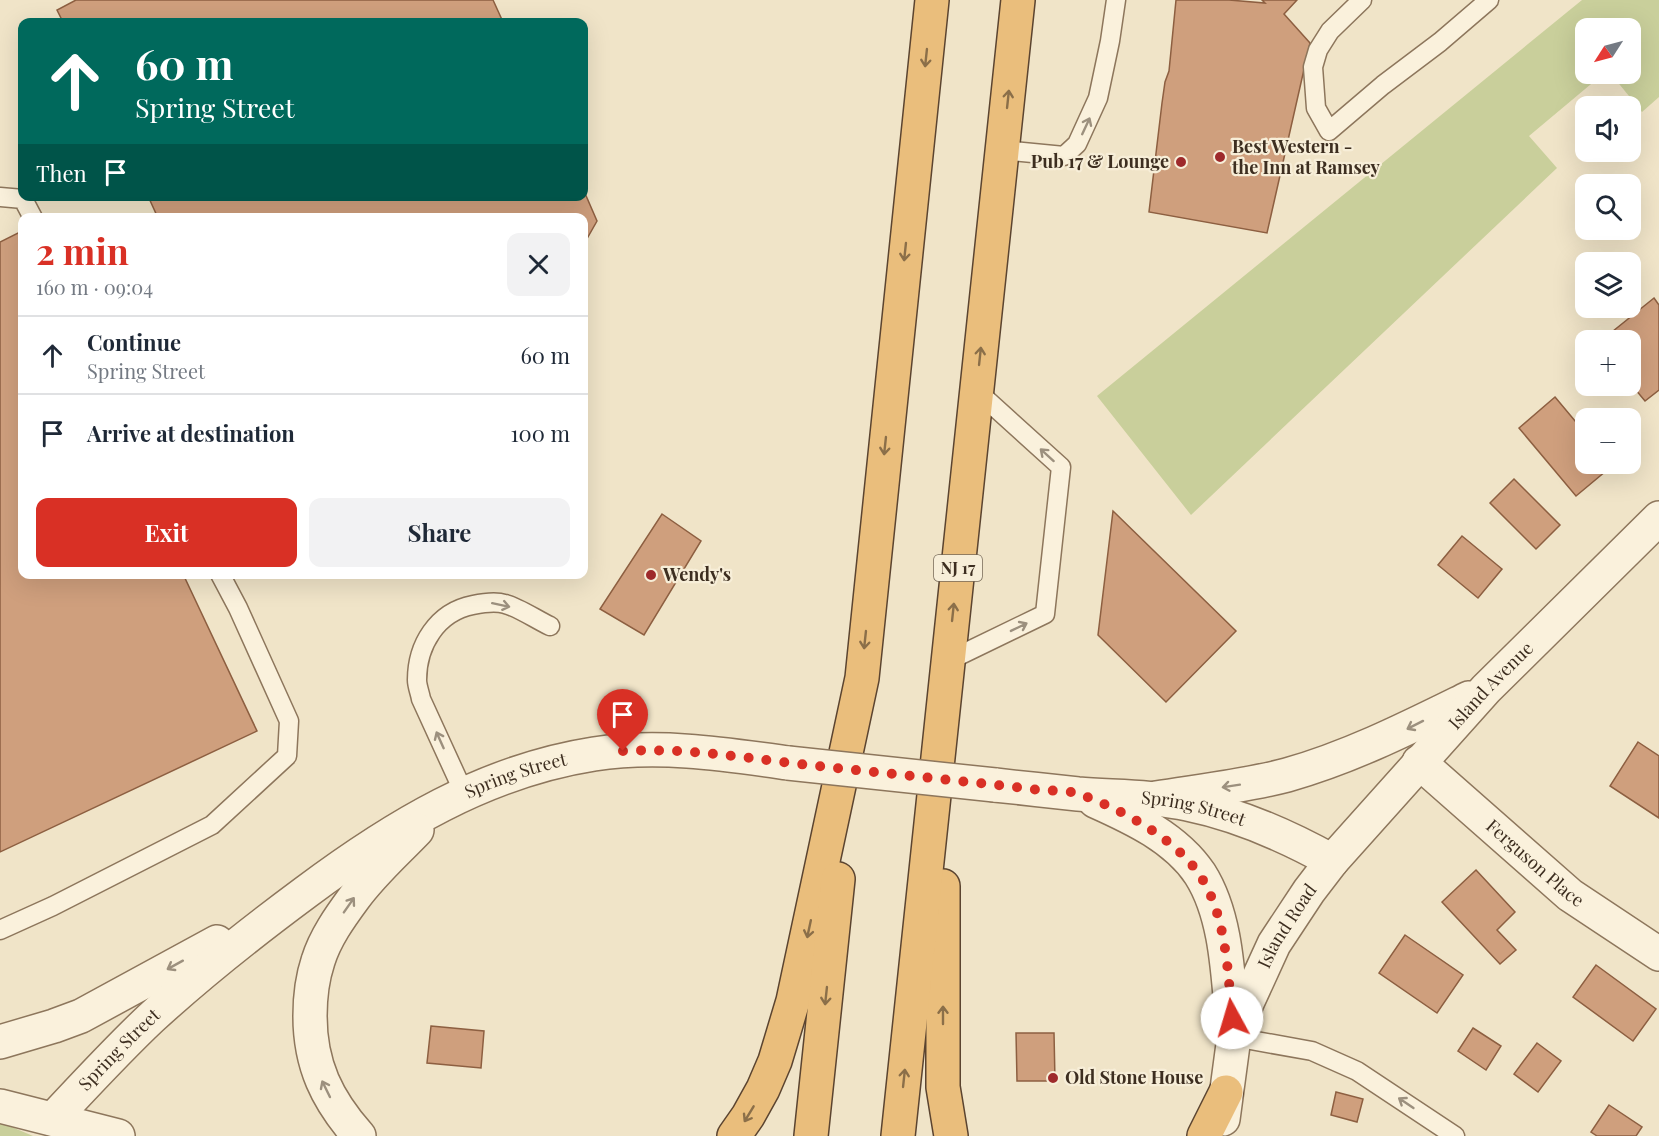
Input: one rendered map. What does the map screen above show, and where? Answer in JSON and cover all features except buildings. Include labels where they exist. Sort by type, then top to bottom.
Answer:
[{"type":"highway","points":[[734,1136],[763,1089],[793,1001],[856,708],[932,0]]},
{"type":"highway","name":"NJ 17","points":[[898,1136],[1018,0]]},
{"type":"highway","points":[[811,1136],[856,708]]},
{"type":"highway","points":[[942,717],[944,1087],[951,1136]]},
{"type":"highway","points":[[1204,1136],[1226,1092]]},
{"type":"street","name":"Island Avenue","points":[[1332,861],[1486,689],[1659,519]]},
{"type":"street","points":[[1156,798],[1257,782],[1306,769],[1372,745],[1486,689]]},
{"type":"street","name":"Spring Street","points":[[44,1128],[112,1056],[189,984],[234,946],[373,844],[452,799],[526,770],[594,754],[657,750],[716,753],[788,763],[1077,794],[1156,798],[1189,804],[1265,829],[1332,861]]},
{"type":"street","name":"Ferguson Place","points":[[1419,762],[1570,895],[1659,954]]},
{"type":"street","points":[[1077,794],[1122,813],[1160,836],[1189,861],[1200,875],[1215,905],[1219,920],[1234,1037]]},
{"type":"street","points":[[359,1136],[332,1102],[316,1065],[310,1030],[311,984],[318,960],[330,935],[356,896],[452,799]]},
{"type":"street","name":"Island Road","points":[[1221,1136],[1234,1037],[1274,944],[1332,861]]},
{"type":"street","points":[[0,1042],[81,1016],[300,896]]},
{"type":"street","points":[[0,1106],[44,1128],[118,1136]]},
{"type":"lane","points":[[1002,150],[1064,156],[1077,144],[1098,98],[1116,0]]},
{"type":"lane","points":[[1362,0],[1330,31],[1318,50],[1313,67],[1316,108],[1329,131],[1490,0]]},
{"type":"lane","points":[[0,197],[18,199]]},
{"type":"lane","points":[[948,662],[1045,614],[1060,479],[1061,468],[977,391]]},
{"type":"lane","points":[[0,930],[53,906],[212,825],[287,756],[289,721],[223,579]]},
{"type":"lane","points":[[452,799],[417,682],[422,655],[431,630],[447,616],[465,607],[486,602],[504,603],[550,626]]},
{"type":"lane","points":[[1234,1037],[1312,1051],[1357,1071],[1455,1136]]},
{"type":"green space","points":[[1582,0],[1659,0],[1659,97],[1642,112],[1641,96],[1629,96],[1619,84],[1641,84],[1641,18],[1575,18],[1575,84],[1591,84],[1529,136],[1557,168],[1191,515],[1097,396]]},
{"type":"green space","points":[[0,1122],[33,1136],[0,1136]]},
{"type":"place","name":"Best Western - the Inn at Ramsey","points":[[1220,157]]},
{"type":"place","name":"Pub 17 & Lounge","points":[[1181,162]]},
{"type":"place","name":"Wendy's","points":[[651,575]]},
{"type":"place","name":"Old Stone House","points":[[1053,1078]]},
{"type":"route","points":[[623,751],[716,753],[788,763],[1077,794],[1122,813],[1160,836],[1189,861],[1200,875],[1215,905],[1219,920],[1232,1018]]}]
